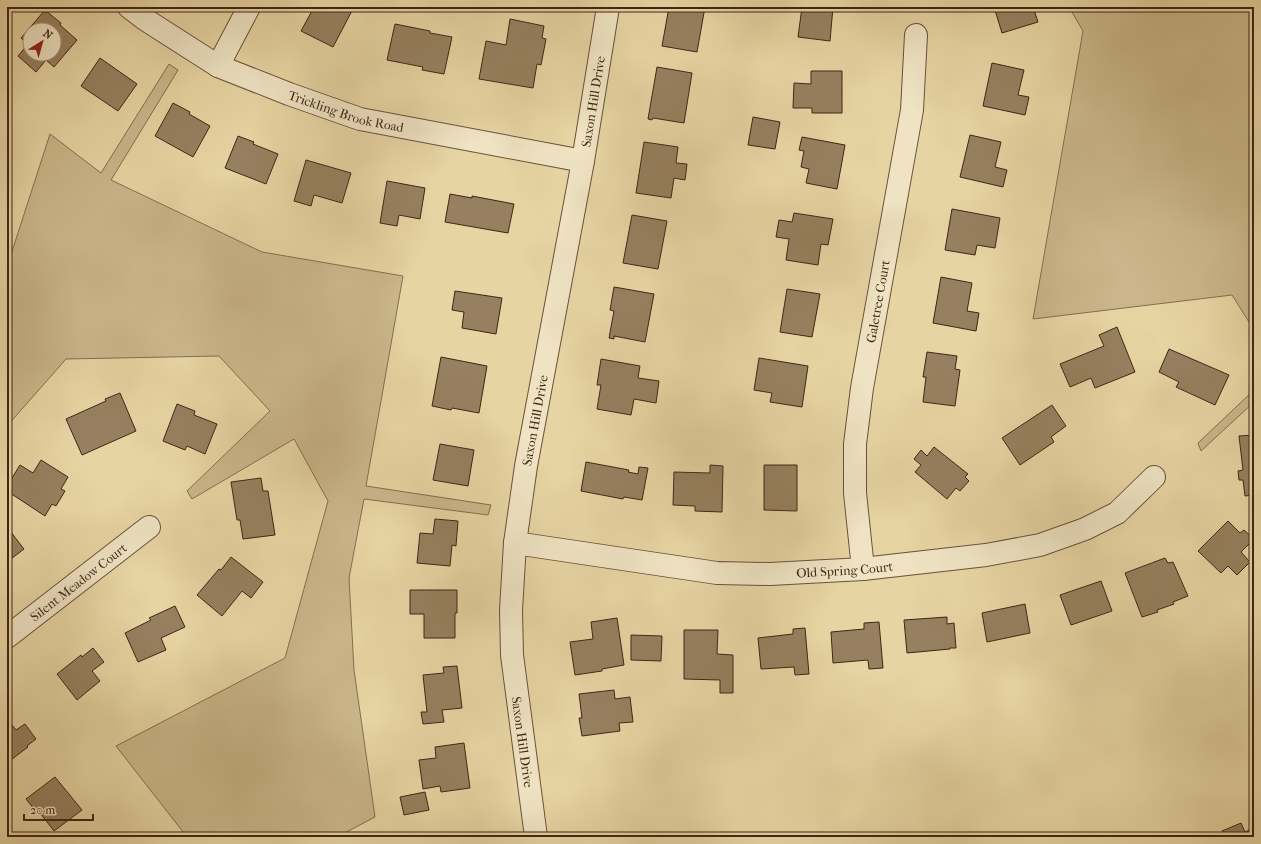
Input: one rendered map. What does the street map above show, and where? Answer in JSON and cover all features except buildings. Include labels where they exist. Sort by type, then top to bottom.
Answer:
[{"type":"street","name":"Trickling Brook Road","points":[[130,7],[146,20],[218,66],[289,94],[360,118],[583,161]]},
{"type":"street","points":[[218,66],[249,7]]},
{"type":"street","name":"Saxon Hill Drive","points":[[536,837],[512,655],[511,610],[515,542],[526,466],[583,161],[608,7]]},
{"type":"street","name":"Galetree Court","points":[[863,569],[855,493],[855,444],[864,380],[912,110],[916,35]]},
{"type":"street","name":"Old Spring Court","points":[[515,542],[717,573],[770,574],[863,569],[986,556],[1040,545],[1085,529],[1117,513],[1154,477]]},
{"type":"street","name":"Silent Meadow Court","points":[[7,637],[150,527]]},
{"type":"shaded area","points":[[1069,7],[1254,7],[1254,330],[1232,295],[1033,319],[1083,31]]},
{"type":"shaded area","points":[[169,64],[178,70],[111,180],[262,252],[403,276],[366,486],[491,505],[488,515],[364,499],[349,578],[354,670],[375,817],[337,837],[187,837],[116,746],[285,658],[328,501],[294,439],[192,499],[187,491],[270,411],[219,356],[66,359],[7,426],[7,267],[50,134],[101,173]]},
{"type":"shaded area","points":[[1254,390],[1254,402],[1201,451],[1198,443]]}]
